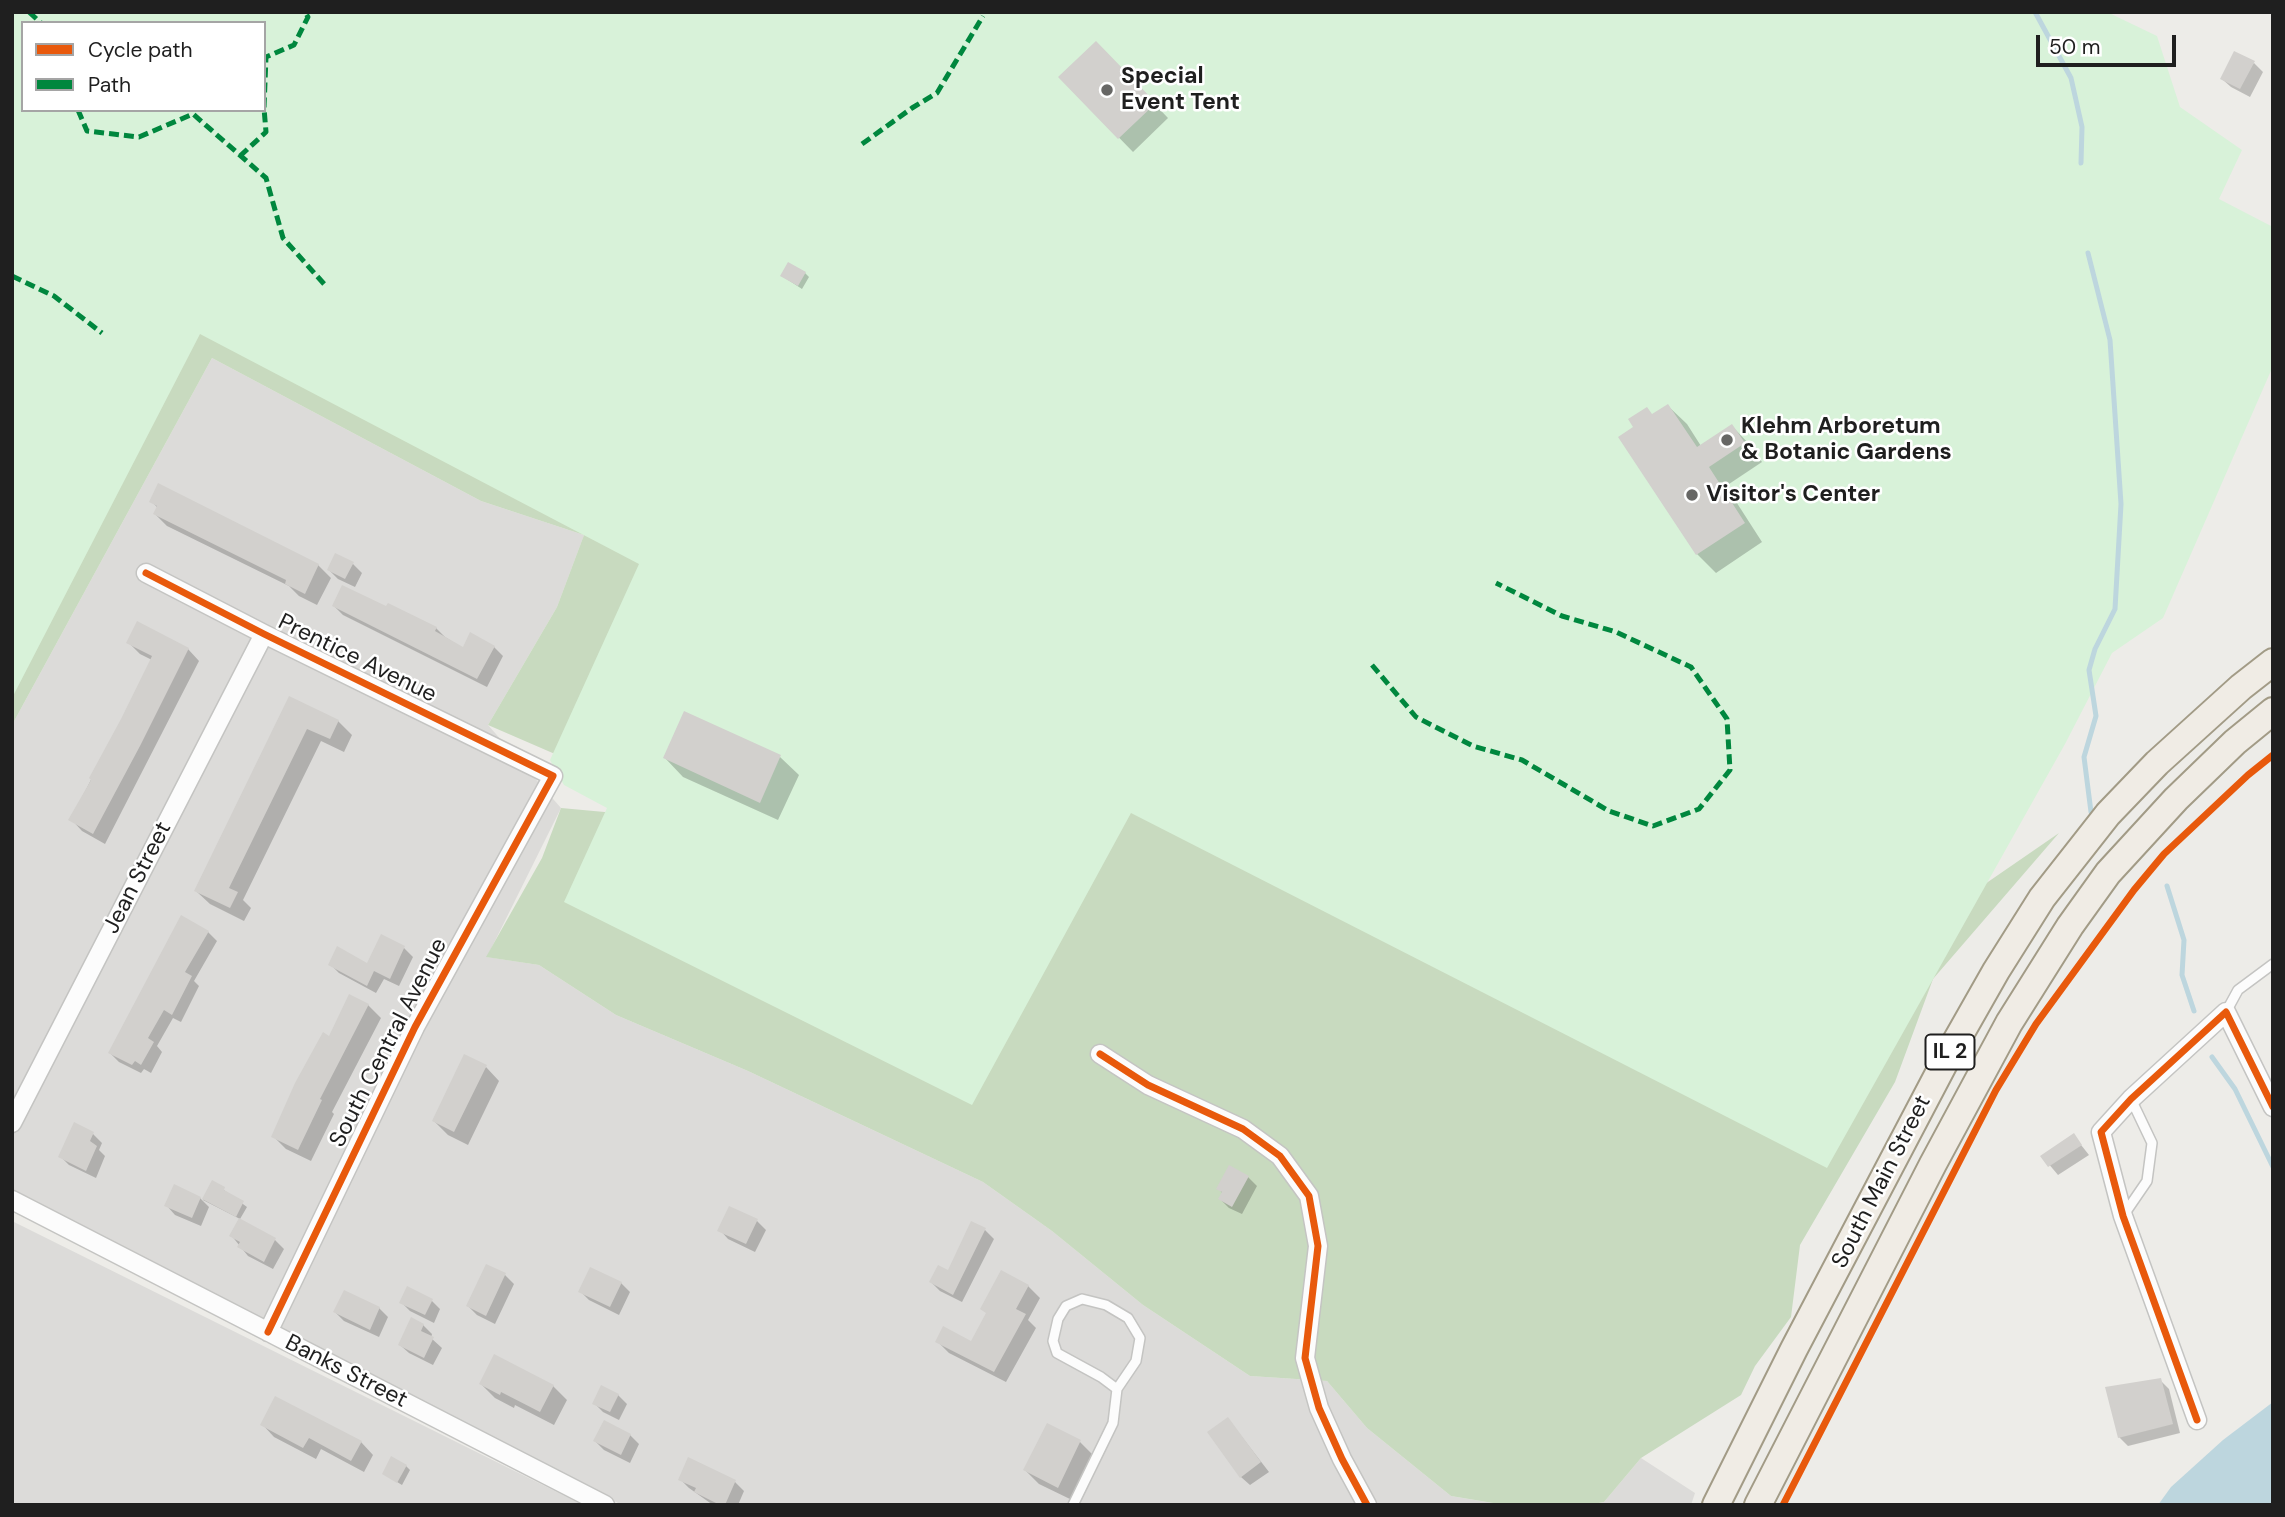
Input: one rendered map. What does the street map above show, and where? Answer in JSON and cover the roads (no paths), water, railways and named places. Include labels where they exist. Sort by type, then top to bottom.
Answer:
[{"type":"main road","name":"South Main Street","points":[[1716,1505],[1782,1372],[1950,1052],[2042,898],[2108,814],[2157,763],[2241,687],[2273,662]]},
{"type":"main road","name":"South Main Street","points":[[1758,1505],[1939,1152],[2009,1023],[2070,926],[2108,873],[2176,799],[2235,741],[2273,711]]},
{"type":"main road","points":[[2040,974],[2203,795],[2273,733]]},
{"type":"street","name":"Prentice Avenue","points":[[146,573],[553,776]]},
{"type":"street","name":"Jean Street","points":[[12,1123],[264,634]]},
{"type":"street","name":"South Central Avenue","points":[[268,1332],[415,1027],[553,776]]},
{"type":"street","points":[[2197,1420],[2123,1216],[2101,1132],[2131,1099],[2226,1012],[2273,1107]]},
{"type":"street","points":[[1100,1054],[1148,1085],[1243,1129],[1280,1156],[1309,1196],[1318,1246],[1304,1358],[1319,1408],[1367,1505]]},
{"type":"street","name":"Banks Street","points":[[12,1200],[606,1505]]},
{"type":"lane","points":[[2226,1012],[2238,990],[2273,964]]},
{"type":"lane","points":[[2123,1216],[2147,1181],[2152,1143],[2131,1099]]},
{"type":"lane","points":[[1073,1505],[1113,1423],[1117,1389],[1136,1362],[1140,1338],[1128,1318],[1106,1305],[1082,1300],[1066,1306],[1058,1319],[1053,1341],[1057,1353],[1117,1389]]},
{"type":"water","points":[[2273,1402],[2273,1505],[2158,1505],[2171,1487],[2223,1440]]},
{"type":"waterway","points":[[2035,12],[2071,78],[2082,127],[2081,163]]},
{"type":"waterway","points":[[2088,253],[2110,340],[2121,504],[2115,609],[2095,649],[2089,670],[2096,716],[2084,757],[2091,812]]},
{"type":"waterway","points":[[2167,886],[2184,940],[2182,975],[2194,1011]]},
{"type":"waterway","points":[[2212,1057],[2235,1089],[2273,1167]]},
{"type":"place","name":"Special Event Tent","points":[[1107,90]]},
{"type":"place","name":"Klehm Arboretum & Botanic Gardens","points":[[1727,440]]},
{"type":"place","name":"Visitor's Center","points":[[1692,495]]}]
